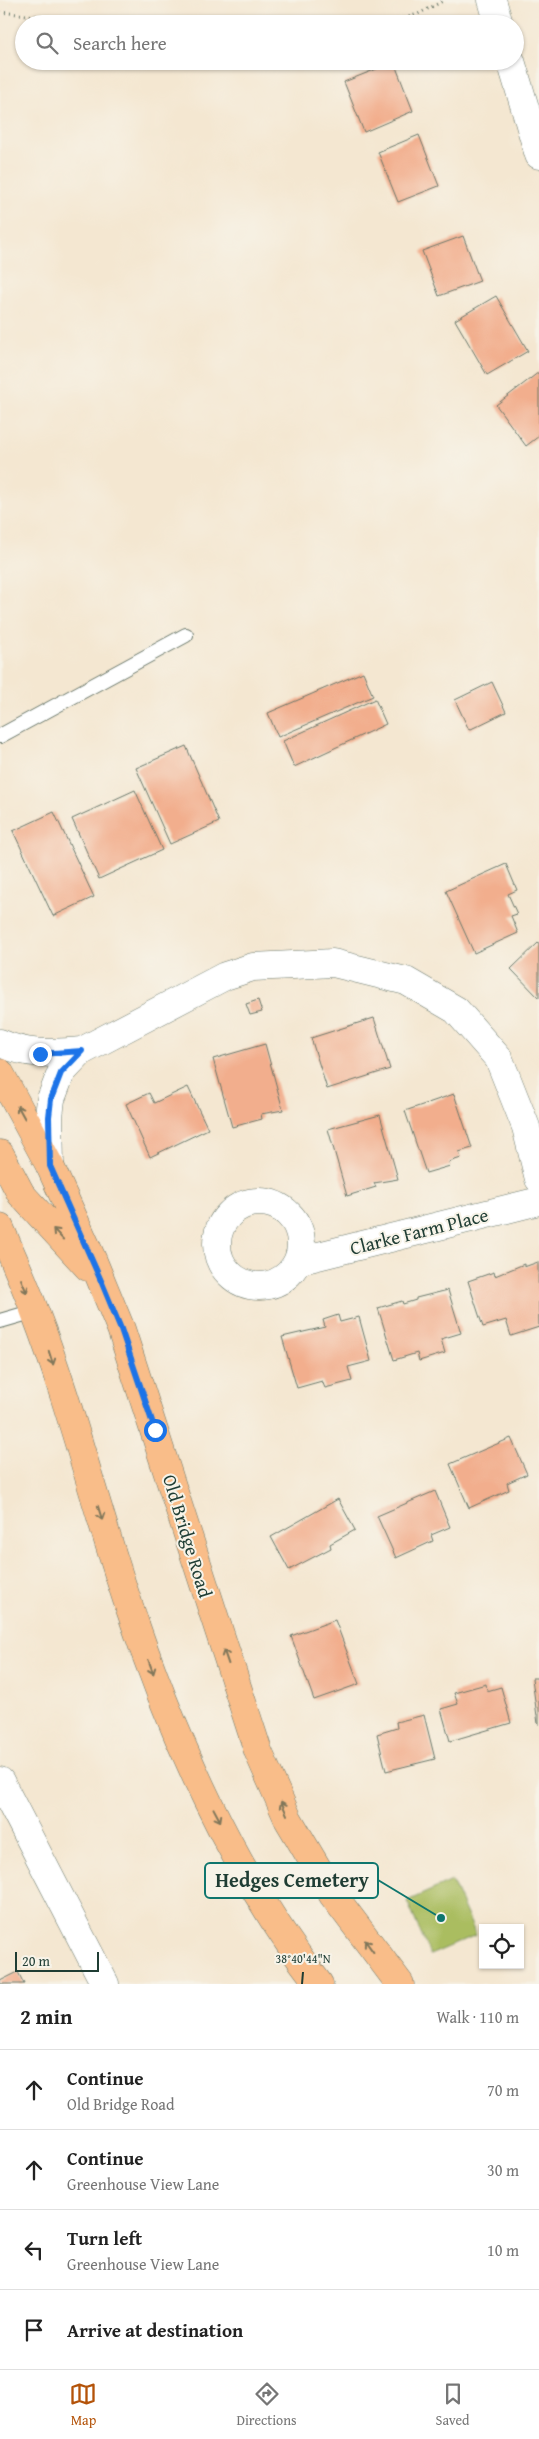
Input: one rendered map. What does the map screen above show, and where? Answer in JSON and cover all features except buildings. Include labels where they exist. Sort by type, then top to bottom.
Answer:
[{"type":"main road","name":"Old Bridge Road","points":[[0,1073],[50,1166],[121,1329],[155,1430],[221,1644],[258,1751],[288,1819],[333,1895],[385,1967],[400,1984]]},
{"type":"main road","points":[[0,1154],[21,1194],[102,1283]]},
{"type":"main road","points":[[0,1228],[35,1312],[127,1601],[161,1694],[200,1784],[246,1871],[297,1955],[319,1984]]},
{"type":"street","points":[[492,0],[497,15]]},
{"type":"street","points":[[514,70],[539,155]]},
{"type":"street","points":[[50,1166],[49,1117],[51,1099],[61,1073],[82,1051],[225,976],[253,966],[333,964],[406,981],[456,1010],[498,1059],[526,1126],[539,1179]]},
{"type":"street","points":[[0,1043],[25,1052],[40,1054],[82,1051]]},
{"type":"street","name":"Clarke Farm Place","points":[[298,1262],[539,1201]]},
{"type":"street","points":[[0,1781],[105,1984]]},
{"type":"lane","points":[[0,736],[186,635]]},
{"type":"lane","points":[[0,1321],[35,1312]]},
{"type":"path","points":[[415,15],[445,0]]},
{"type":"path","points":[[0,12],[27,15]]},
{"type":"green space","points":[[452,1881],[476,1935],[430,1955],[407,1901]]},
{"type":"place","name":"Hedges Cemetery","points":[[441,1918]]},
{"type":"route","points":[[40,1054],[82,1051],[61,1073],[51,1099],[49,1117],[50,1166],[94,1260],[121,1329],[155,1430]]}]
